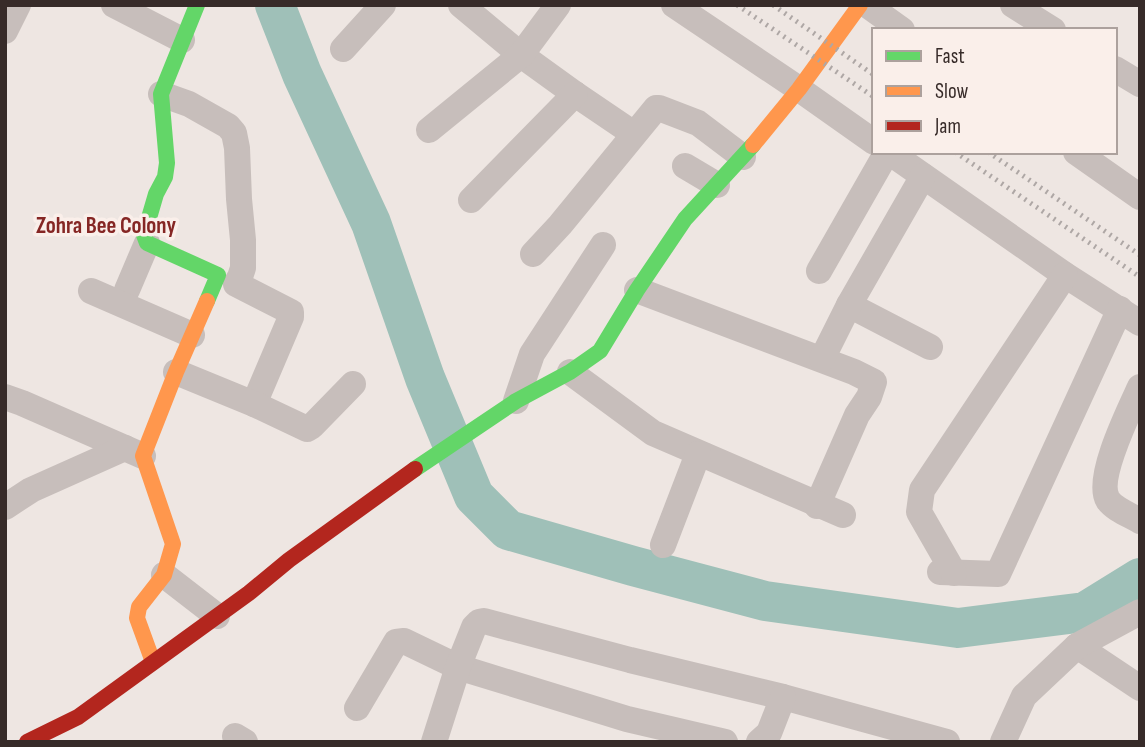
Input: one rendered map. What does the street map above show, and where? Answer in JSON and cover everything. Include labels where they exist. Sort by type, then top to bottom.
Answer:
[{"type":"main road","points":[[153,662],[137,618],[139,607],[164,575],[173,544],[134,452],[192,335],[227,279],[147,243],[145,235],[156,194],[165,177],[167,163],[161,94],[197,5]]},
{"type":"main road","points":[[27,742],[81,723],[153,662],[398,481],[516,401],[570,372],[600,351],[685,219],[743,157],[799,89],[832,46],[853,8]]},
{"type":"street","points":[[114,5],[182,40]]},
{"type":"street","points":[[343,49],[383,5]]},
{"type":"street","points":[[461,5],[521,55],[634,134]]},
{"type":"street","points":[[429,130],[521,55],[558,5]]},
{"type":"street","points":[[674,5],[872,141]]},
{"type":"street","points":[[1013,5],[1050,28]]},
{"type":"street","points":[[853,8],[898,28]]},
{"type":"street","points":[[1117,70],[1140,84]]},
{"type":"street","points":[[161,94],[189,104],[228,126],[234,133],[243,268],[240,277],[227,279]]},
{"type":"street","points":[[471,200],[575,94]]},
{"type":"street","points":[[533,254],[656,108],[698,122],[743,157]]},
{"type":"street","points":[[819,271],[887,154]]},
{"type":"street","points":[[891,154],[1065,275],[1130,316],[998,574],[947,573],[919,512],[922,490],[1065,275]]},
{"type":"street","points":[[1079,154],[1140,197]]},
{"type":"street","points":[[685,166],[717,186]]},
{"type":"street","points":[[822,359],[849,305],[923,176]]},
{"type":"street","points":[[127,290],[147,243]]},
{"type":"street","points":[[516,401],[532,354],[603,245]]},
{"type":"street","points":[[227,279],[291,312],[254,404]]},
{"type":"street","points":[[637,290],[822,359],[874,382],[817,506]]},
{"type":"street","points":[[91,291],[192,335]]},
{"type":"street","points":[[849,305],[930,347]]},
{"type":"street","points":[[176,372],[307,429],[353,384]]},
{"type":"street","points":[[570,372],[653,433],[843,515]]},
{"type":"street","points":[[1140,387],[1130,438],[1104,481],[1108,500],[1140,520]]},
{"type":"street","points":[[5,397],[134,452]]},
{"type":"street","points":[[5,507],[31,490],[134,452]]},
{"type":"street","points":[[663,544],[698,454]]},
{"type":"street","points":[[164,575],[217,616]]},
{"type":"street","points":[[1003,742],[1024,696],[1077,646],[1140,612]]},
{"type":"street","points":[[434,742],[474,627],[478,622],[484,621],[947,742]]},
{"type":"street","points":[[357,708],[396,642],[404,641],[458,667],[623,730],[725,742]]},
{"type":"street","points":[[1077,646],[1140,688]]},
{"type":"street","points":[[759,742],[769,733],[783,697]]},
{"type":"waterway","points":[[275,5],[302,74],[371,223],[425,378],[474,496],[508,530],[765,601],[958,628],[1085,612],[1140,578]]},
{"type":"railway","points":[[737,5],[872,96]]},
{"type":"railway","points":[[773,5],[872,74]]},
{"type":"railway","points":[[958,154],[1140,277]]},
{"type":"railway","points":[[991,154],[1140,255]]},
{"type":"traffic: fast","points":[[197,5],[161,94],[167,163],[165,177],[156,194],[144,235],[147,243],[218,275],[207,301]]},
{"type":"traffic: fast","points":[[415,469],[516,401],[570,372],[600,351],[685,219],[753,145]]},
{"type":"traffic: slow","points":[[753,145],[799,89],[860,5]]},
{"type":"traffic: slow","points":[[153,662],[137,618],[139,607],[164,575],[173,544],[143,456],[207,301]]},
{"type":"traffic: jam","points":[[27,742],[78,717],[415,469]]},
{"type":"district","name":"Zohra Bee Colony","points":[[106,225]]}]
